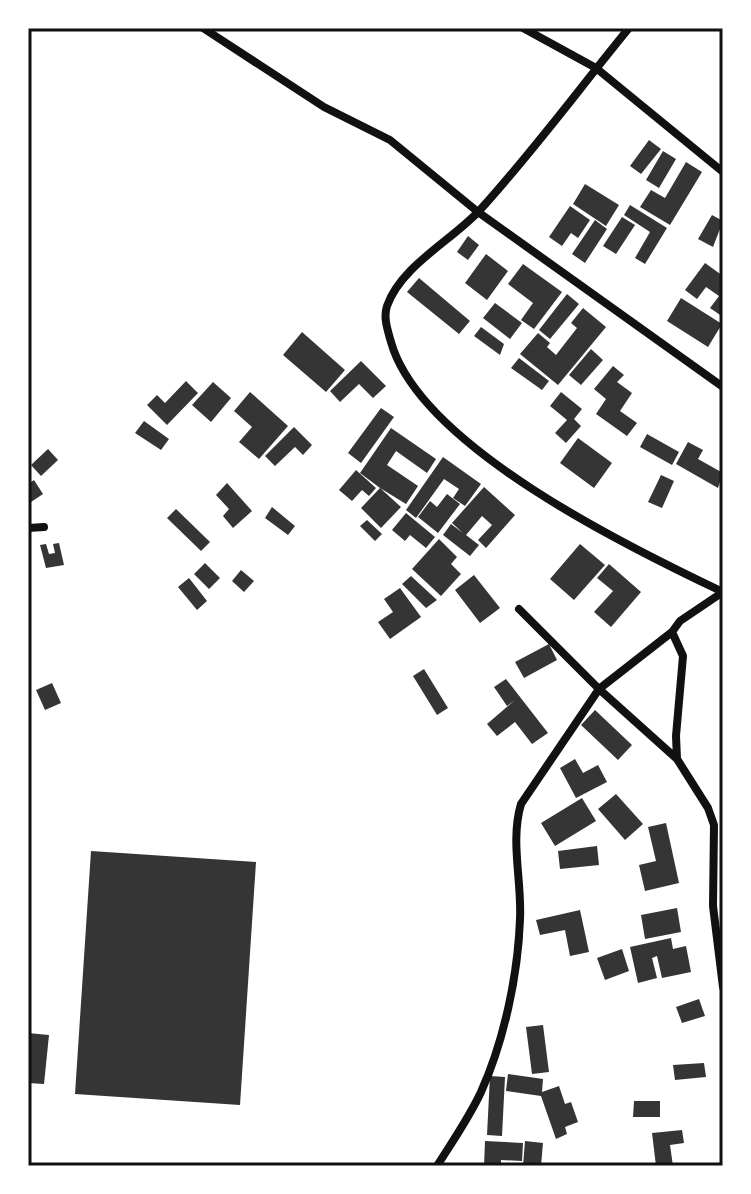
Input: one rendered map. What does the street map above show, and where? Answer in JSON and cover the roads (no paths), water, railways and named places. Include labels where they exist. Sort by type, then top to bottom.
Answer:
[{"type":"street","points":[[203,28],[324,107],[390,140],[478,212],[718,378],[723,387]]},
{"type":"street","points":[[523,28],[596,68],[723,172]]},
{"type":"street","points":[[437,1166],[481,1092],[507,1004],[519,947],[521,905],[515,824],[521,804],[599,689],[672,632],[680,621],[723,592],[567,512],[516,478],[421,399],[394,351],[386,309],[398,284],[478,212],[629,28]]},
{"type":"street","points":[[28,528],[44,527]]},
{"type":"street","points":[[519,609],[599,689],[677,759],[702,797],[714,825],[713,906],[723,987]]},
{"type":"street","points":[[672,632],[683,656],[677,759]]}]
